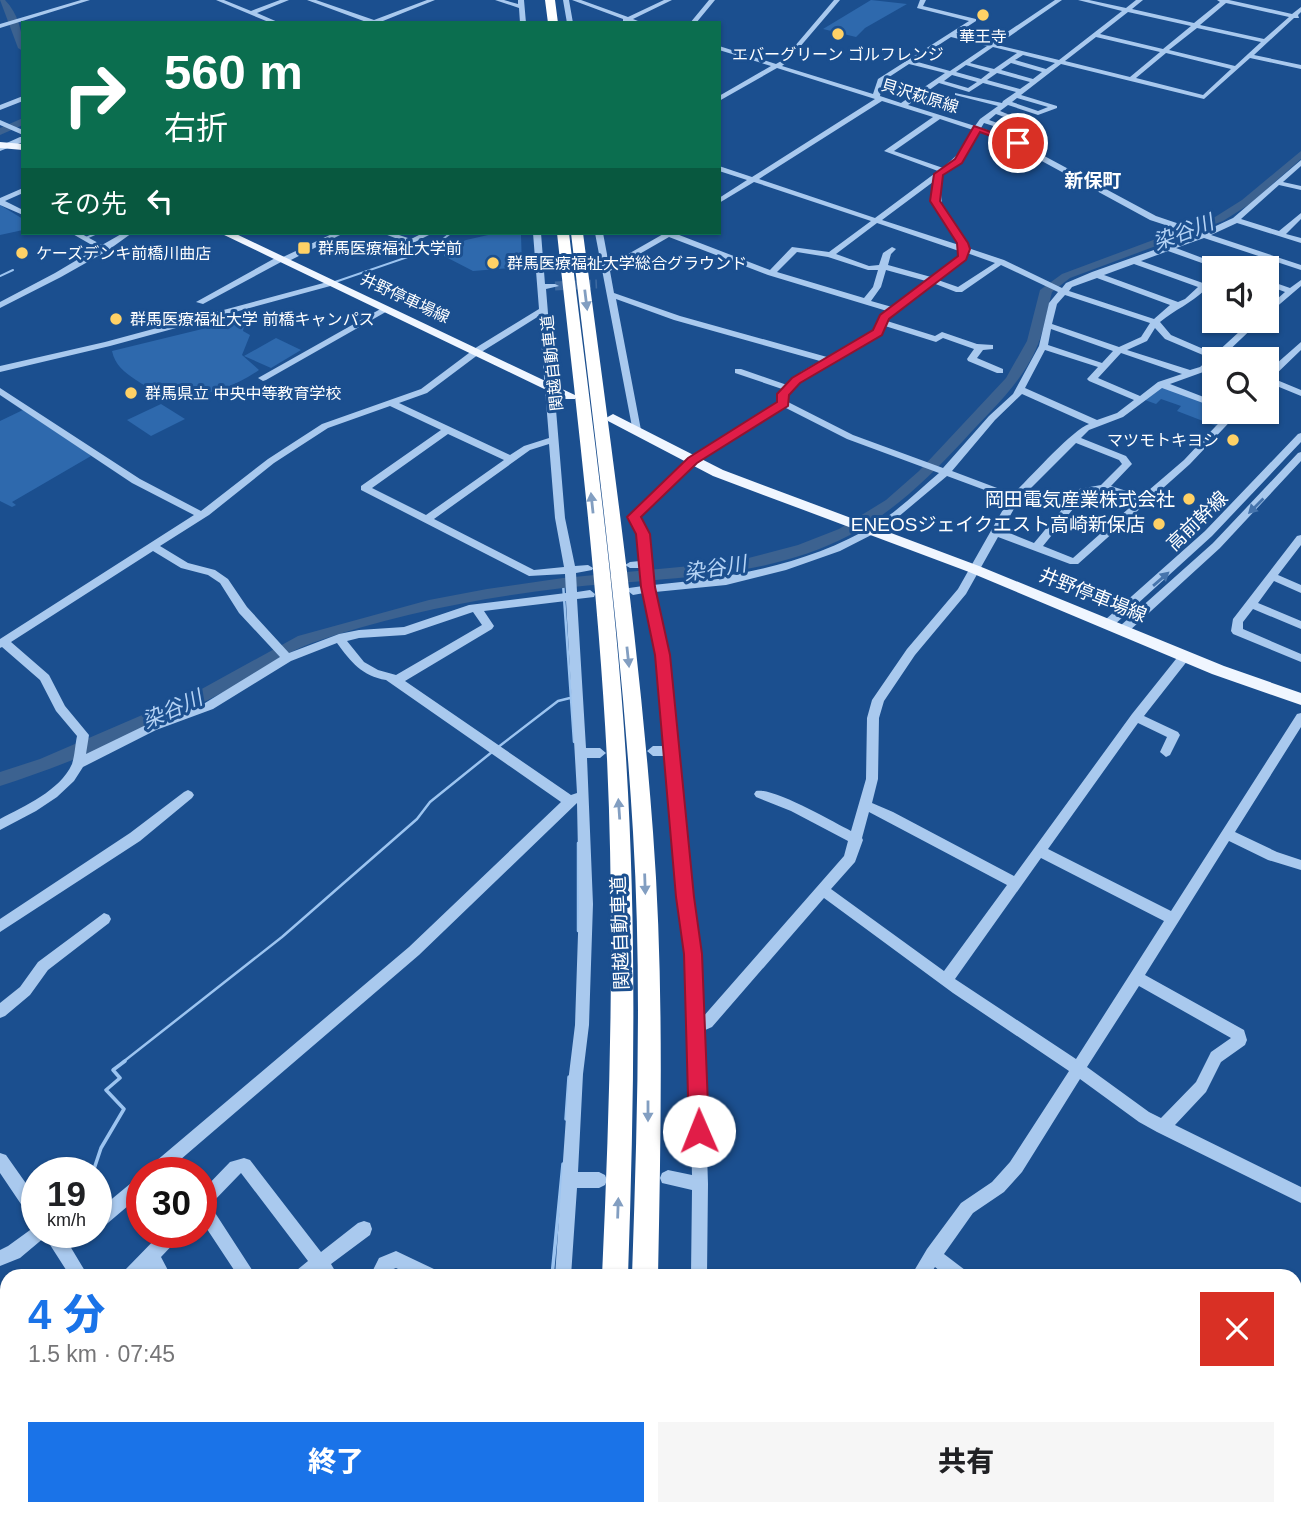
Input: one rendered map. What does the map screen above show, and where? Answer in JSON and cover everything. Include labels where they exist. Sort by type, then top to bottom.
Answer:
[{"type":"highway","points":[[539,0],[541,21]]},
{"type":"highway","points":[[550,0],[553,21]]},
{"type":"highway","name":"関越自動車道","points":[[563,235],[643,835],[648,1002],[645,1269]]},
{"type":"highway","name":"関越自動車道","points":[[577,235],[610,580],[620,832],[622,999],[615,1269]]},
{"type":"main road","points":[[2,147],[21,147]]},
{"type":"main road","name":"井野停車場線","points":[[229,235],[570,397]]},
{"type":"main road","points":[[622,417],[636,430],[692,460]]},
{"type":"main road","name":"井野停車場線","points":[[692,460],[1117,626],[1184,657],[1301,699]]},
{"type":"street","points":[[0,17],[5,25],[87,0]]},
{"type":"street","points":[[219,0],[272,21]]},
{"type":"street","points":[[251,13],[286,0]]},
{"type":"street","points":[[310,0],[370,21]]},
{"type":"street","points":[[376,21],[432,0]]},
{"type":"street","points":[[498,0],[521,3],[523,21]]},
{"type":"street","points":[[575,0],[634,21]]},
{"type":"street","points":[[623,21],[669,0]]},
{"type":"street","points":[[696,0],[710,2],[696,21]]},
{"type":"street","points":[[721,98],[778,66],[837,0]]},
{"type":"street","points":[[721,200],[879,97],[880,80],[974,20],[919,7],[923,0]]},
{"type":"street","points":[[1081,0],[1265,41]]},
{"type":"street","points":[[827,254],[958,161],[982,120],[1140,0]]},
{"type":"street","points":[[1130,79],[1224,0],[1297,17]]},
{"type":"street","points":[[903,105],[1056,1]]},
{"type":"street","points":[[570,21],[567,2],[610,13]]},
{"type":"street","points":[[950,36],[1204,97],[1265,41],[1297,17],[1301,9]]},
{"type":"street","points":[[40,15],[49,21]]},
{"type":"street","points":[[1095,35],[1237,68]]},
{"type":"street","name":"貝沢萩原線","points":[[721,49],[1006,138],[1115,199],[1179,227]]},
{"type":"street","points":[[938,81],[969,90],[1021,53]]},
{"type":"street","points":[[1248,56],[1301,67]]},
{"type":"street","points":[[972,58],[1046,71]]},
{"type":"street","points":[[909,62],[982,81],[1055,107],[1038,113],[930,87]]},
{"type":"street","points":[[964,63],[1034,81]]},
{"type":"street","points":[[0,108],[21,99]]},
{"type":"street","points":[[1000,106],[1032,125],[1006,138]]},
{"type":"street","points":[[940,116],[888,151],[941,172]]},
{"type":"street","points":[[982,120],[1017,132]]},
{"type":"street","points":[[3,123],[21,132]]},
{"type":"street","points":[[2,147],[21,140]]},
{"type":"street","points":[[447,430],[364,487],[533,573],[571,571],[649,588],[726,581],[782,568],[836,549],[871,530],[944,472],[992,418],[1017,395],[1043,345],[1056,297],[1069,285],[1236,220],[1301,162]]},
{"type":"street","points":[[721,168],[1001,262],[1063,291],[1155,323],[1168,337],[1202,351]]},
{"type":"street","points":[[941,172],[936,204],[965,249]]},
{"type":"street","points":[[1279,183],[1301,188]]},
{"type":"street","points":[[1,200],[21,191]]},
{"type":"street","points":[[1,200],[21,212]]},
{"type":"street","points":[[1281,234],[1301,215]]},
{"type":"street","points":[[1236,220],[1301,242]]},
{"type":"street","points":[[1179,227],[1301,268]]},
{"type":"street","points":[[79,235],[104,249]]},
{"type":"street","points":[[0,305],[125,235]]},
{"type":"street","points":[[219,313],[200,302],[336,235]]},
{"type":"street","points":[[392,235],[412,242],[425,235]]},
{"type":"street","points":[[537,235],[560,519],[571,571],[580,753],[576,798],[586,904],[582,1024],[576,1074],[564,1269]]},
{"type":"street","points":[[599,235],[613,295],[622,417]]},
{"type":"street","points":[[607,270],[666,235]]},
{"type":"street","points":[[674,235],[771,273],[894,310]]},
{"type":"street","points":[[771,273],[795,248],[827,254],[868,268],[883,267],[934,280],[959,290],[1001,262]]},
{"type":"street","points":[[1167,248],[1202,260]]},
{"type":"street","points":[[866,302],[877,286],[892,249]]},
{"type":"street","points":[[965,249],[962,257],[884,317],[878,332],[827,360],[787,388],[781,396],[784,403],[846,435],[1015,498]]},
{"type":"street","points":[[1131,260],[1202,285]]},
{"type":"street","points":[[1095,274],[1177,304]]},
{"type":"street","points":[[1279,301],[1301,282]]},
{"type":"street","points":[[0,369],[331,283]]},
{"type":"street","points":[[597,284],[610,283]]},
{"type":"street","points":[[541,287],[555,286]]},
{"type":"street","points":[[1279,286],[1291,291]]},
{"type":"street","points":[[1142,400],[1091,379],[1119,350],[1144,339],[1155,323],[1177,304],[1188,301],[1202,289]]},
{"type":"street","points":[[613,295],[677,318],[827,360]]},
{"type":"street","points":[[263,379],[387,309]]},
{"type":"street","points":[[0,825],[46,797],[71,775],[78,764],[83,734],[60,708],[45,678],[2,643],[201,515],[271,461],[325,426],[393,404],[434,385],[478,351],[543,310]]},
{"type":"street","points":[[883,323],[936,339],[942,335],[985,347],[971,359],[1000,371]]},
{"type":"street","points":[[1047,325],[1189,373]]},
{"type":"street","points":[[1229,347],[1244,333]]},
{"type":"street","points":[[1043,345],[1103,366]]},
{"type":"street","points":[[1279,366],[1301,345]]},
{"type":"street","points":[[696,1026],[707,1023],[722,1002],[841,872],[857,840],[874,767],[873,718],[878,701],[911,652],[962,591],[1015,498],[1086,428],[1119,415],[1161,384],[1202,369]]},
{"type":"street","points":[[738,371],[787,388]]},
{"type":"street","points":[[1279,383],[1301,393]]},
{"type":"street","points":[[1161,384],[1202,399]]},
{"type":"street","points":[[1019,389],[1097,424]]},
{"type":"street","points":[[0,391],[63,430],[85,449],[124,474],[201,515]]},
{"type":"street","points":[[699,1269],[700,1184],[693,954],[685,897],[663,655],[645,565],[643,534],[634,517],[692,460],[784,403]]},
{"type":"street","points":[[393,404],[510,458]]},
{"type":"street","points":[[996,532],[1074,562],[1144,500],[1221,424]]},
{"type":"street","name":"高前幹線","points":[[1117,626],[1253,491],[1301,436]]},
{"type":"street","points":[[426,520],[510,458],[533,444],[554,439]]},
{"type":"street","points":[[1074,439],[1123,458],[1127,464],[1104,487]]},
{"type":"street","name":"高前幹線","points":[[1117,626],[1179,584],[1266,496],[1301,455]]},
{"type":"street","points":[[1036,548],[1083,491],[1104,487],[1144,500]]},
{"type":"street","points":[[1301,538],[1237,622],[1237,631],[1301,658]]},
{"type":"street","points":[[152,546],[185,566],[219,576],[228,585],[243,610],[286,657]]},
{"type":"street","points":[[78,764],[142,731],[226,697],[286,657],[339,638],[405,631],[476,608],[572,595],[645,565]]},
{"type":"street","points":[[1273,577],[1301,589]]},
{"type":"street","points":[[1251,604],[1301,625]]},
{"type":"street","points":[[396,681],[488,626],[476,608]]},
{"type":"street","points":[[339,638],[366,670],[396,681],[576,798]]},
{"type":"street","points":[[946,979],[1136,717],[1184,657]]},
{"type":"street","points":[[1136,717],[1174,735],[1166,752]]},
{"type":"street","points":[[924,1269],[967,1208],[1007,1178],[1079,1071],[1301,718]]},
{"type":"street","points":[[653,751],[672,751]]},
{"type":"street","points":[[580,753],[600,753]]},
{"type":"street","points":[[760,794],[795,808],[857,840]]},
{"type":"street","points":[[0,926],[135,837],[188,795]]},
{"type":"street","points":[[173,1157],[414,951],[576,798]]},
{"type":"street","points":[[865,805],[890,815],[1014,883]]},
{"type":"street","points":[[1227,834],[1273,856],[1301,864]]},
{"type":"street","points":[[1039,851],[1173,919]]},
{"type":"street","points":[[823,890],[946,979],[1162,1127],[1301,1195]]},
{"type":"street","points":[[0,1012],[25,991],[43,966],[104,919]]},
{"type":"street","points":[[1136,977],[1240,1035],[1240,1040],[1216,1057],[1201,1087],[1162,1127]]},
{"type":"street","points":[[0,1160],[21,1190]]},
{"type":"street","points":[[217,1188],[236,1167],[244,1165],[326,1269],[363,1229]]},
{"type":"street","points":[[668,1178],[700,1184]]},
{"type":"street","points":[[571,1180],[599,1181]]},
{"type":"street","points":[[112,1209],[126,1197]]},
{"type":"street","points":[[217,1229],[243,1269]]},
{"type":"street","points":[[0,1258],[21,1246]]},
{"type":"street","points":[[61,1248],[75,1269]]},
{"type":"street","points":[[137,1269],[157,1248]]},
{"type":"street","points":[[150,1255],[159,1269]]},
{"type":"street","points":[[933,1255],[950,1269]]},
{"type":"street","points":[[382,1269],[385,1264],[396,1259],[416,1269]]},
{"type":"shaded area","name":"エバーグリーン ゴルフレンジ","points":[[871,0],[907,4],[865,28],[856,37],[823,29]]},
{"type":"shaded area","points":[[0,205],[21,218],[21,230],[0,235]]},
{"type":"shaded area","name":"群馬医療福祉大学総合グラウンド","points":[[488,235],[521,235],[522,267],[473,271],[444,256],[445,250],[466,240]]},
{"type":"shaded area","points":[[231,322],[244,326],[243,331],[250,335],[242,355],[259,370],[230,386],[214,391],[182,395],[151,388],[124,371],[112,351]]},
{"type":"shaded area","points":[[276,338],[301,350],[271,368],[244,356]]},
{"type":"shaded area","points":[[1162,386],[1202,401],[1202,421],[1177,411],[1181,406],[1161,399],[1156,404],[1145,400]]},
{"type":"shaded area","points":[[161,404],[185,419],[151,436],[127,420]]},
{"type":"shaded area","points":[[25,409],[61,431],[91,456],[12,502],[16,505],[12,507],[0,501],[0,421]]},
{"type":"waterway","points":[[0,0],[7,7],[21,43]]},
{"type":"waterway","points":[[0,132],[21,122]]},
{"type":"waterway","name":"染谷川","points":[[0,779],[46,764],[204,695],[304,640],[429,605],[487,594],[563,583],[733,567],[803,549],[844,532],[891,503],[924,474],[1012,380],[1033,341],[1046,290],[1066,276],[1219,219],[1246,202],[1301,154]]},
{"type":"waterway","points":[[86,238],[93,235]]},
{"type":"waterway","points":[[335,282],[428,250],[448,235]]},
{"type":"waterway","points":[[0,276],[13,270]]},
{"type":"waterway","points":[[563,583],[574,742]]},
{"type":"waterway","points":[[497,748],[558,701],[570,698]]},
{"type":"waterway","points":[[123,1062],[282,937],[417,819],[430,802],[492,752]]},
{"type":"waterway","points":[[578,843],[578,931]]},
{"type":"waterway","points":[[98,1157],[124,1109],[106,1090],[120,1078],[113,1070],[125,1061]]},
{"type":"waterway","points":[[566,1119],[569,1077]]},
{"type":"waterway","points":[[553,1269],[563,1164]]},
{"type":"tunnel","points":[[555,286],[597,284]]},
{"type":"place","name":"華王寺","points":[[983,15]]},
{"type":"place","name":"エバーグリーン ゴルフレンジ","points":[[838,34]]},
{"type":"place","name":"群馬医療福祉大学前","points":[[304,248]]},
{"type":"place","name":"ケーズデンキ前橋川曲店","points":[[22,253]]},
{"type":"place","name":"群馬医療福祉大学総合グラウンド","points":[[493,263]]},
{"type":"place","name":"群馬医療福祉大学 前橋キャンパス","points":[[116,319]]},
{"type":"place","name":"群馬県立 中央中等教育学校","points":[[131,393]]},
{"type":"place","name":"マツモトキヨシ","points":[[1233,440]]},
{"type":"place","name":"岡田電気産業株式会社","points":[[1189,499]]},
{"type":"place","name":"ENEOSジェイクエスト高崎新保店","points":[[1159,524]]},
{"type":"district","name":"新保町","points":[[1093,180]]},
{"type":"route","points":[[699,1131],[693,954],[685,897],[663,655],[648,587],[643,534],[634,517],[692,460],[784,403],[781,398],[783,394],[796,380],[878,332],[882,328],[884,317],[962,257],[965,249],[935,201],[939,174],[956,164],[968,148],[977,128],[1018,143]]}]
